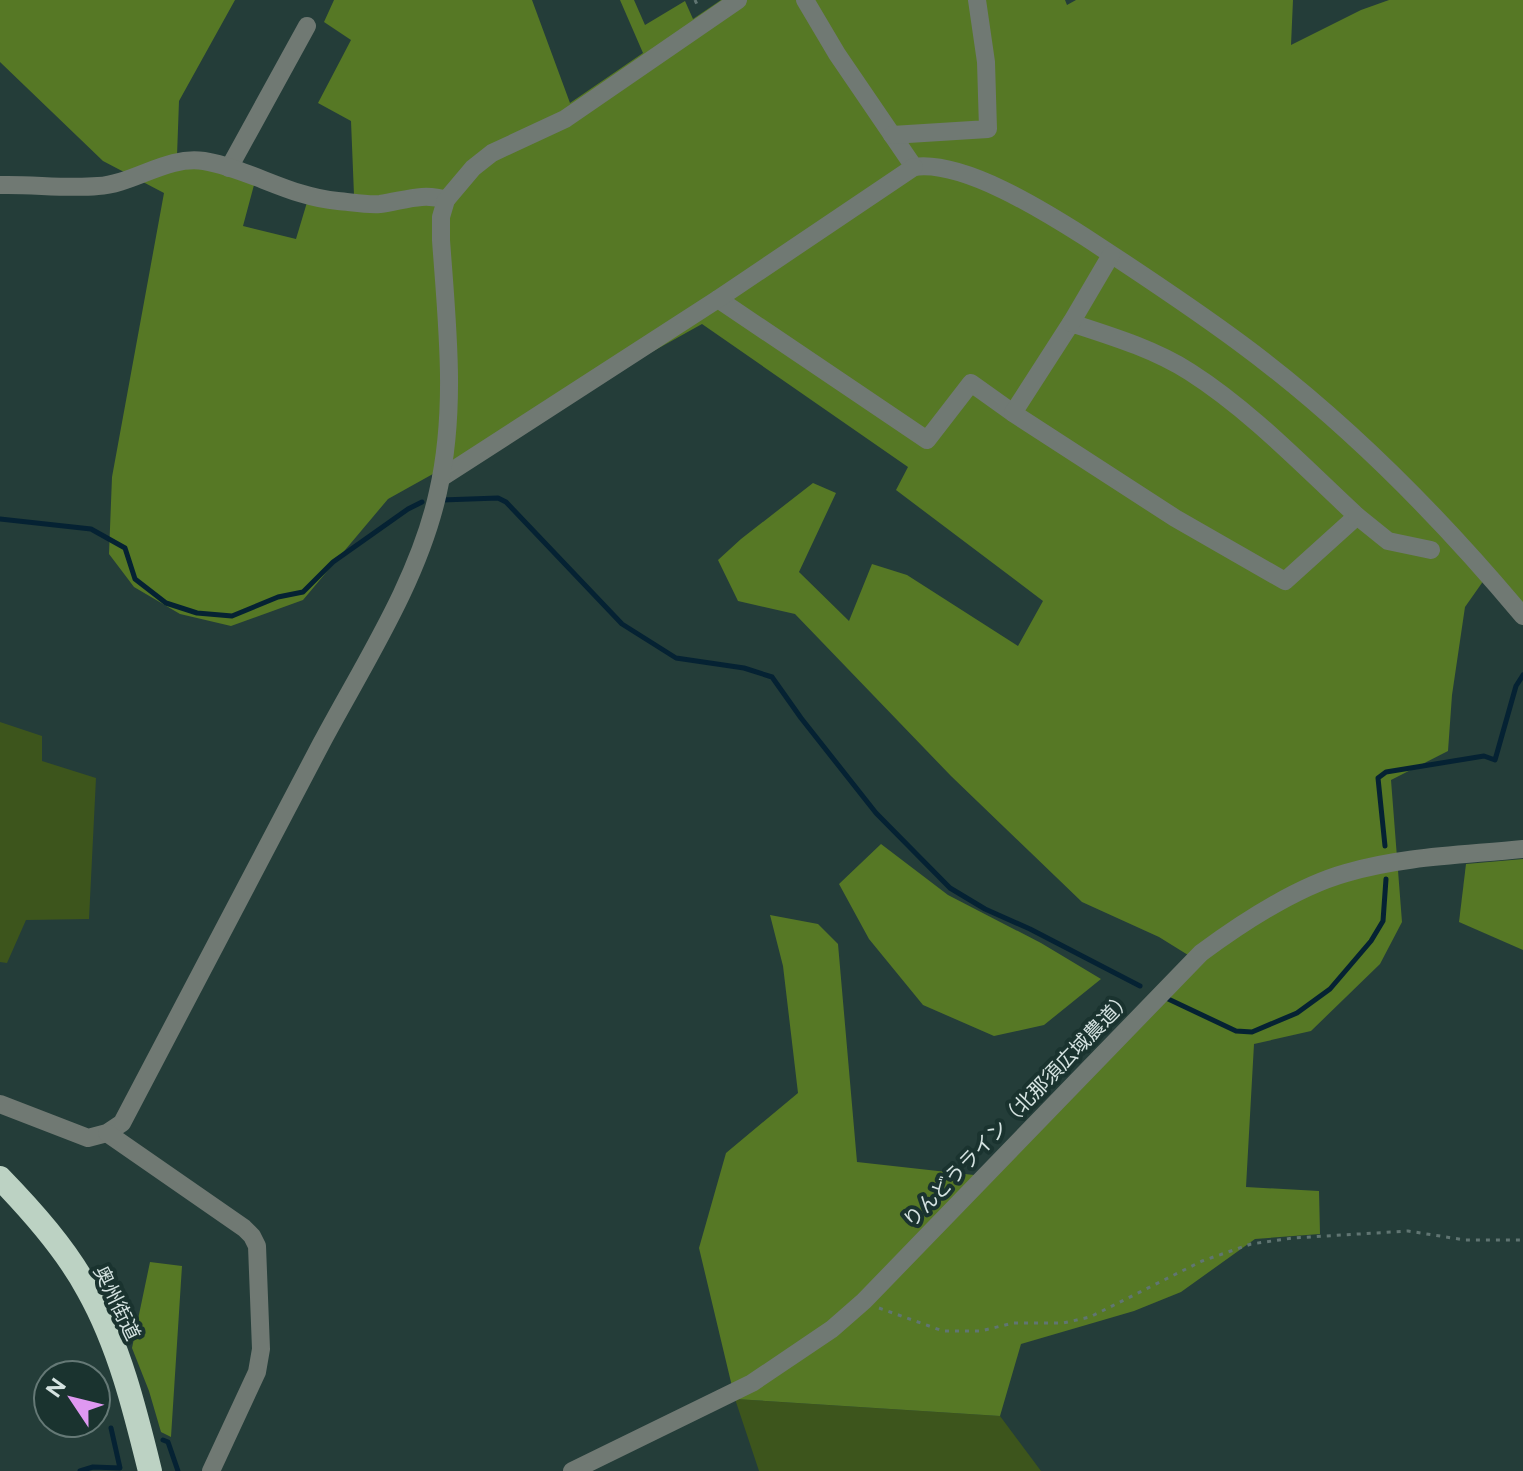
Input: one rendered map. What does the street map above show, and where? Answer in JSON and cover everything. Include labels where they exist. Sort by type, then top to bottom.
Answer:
[{"type":"highway","name":"奥州街道","points":[[0,1178],[57,1244],[88,1289],[112,1340],[150,1471]]},
{"type":"street","points":[[0,1104],[88,1138],[107,1133],[122,1123],[230,923],[396,601],[429,526],[448,431],[451,380],[441,240],[441,217],[446,200],[473,168],[492,153],[565,119],[738,0]]},
{"type":"street","points":[[805,0],[837,54],[914,167]]},
{"type":"street","points":[[892,135],[988,129],[986,62],[977,0]]},
{"type":"street","points":[[229,168],[307,26]]},
{"type":"street","points":[[0,185],[96,187],[121,183],[189,160],[229,168],[285,190],[330,201],[376,204],[420,195],[433,195],[446,200]]},
{"type":"street","points":[[441,478],[718,299],[914,167],[926,165],[947,168],[1012,195],[1111,255],[1241,344],[1328,417],[1403,486],[1481,565],[1523,616]]},
{"type":"street","points":[[1013,413],[1111,255]]},
{"type":"street","points":[[718,299],[927,440],[971,383],[1175,518],[1285,581],[1357,516]]},
{"type":"street","points":[[1071,323],[1115,337],[1189,371],[1243,411],[1388,541],[1431,550]]},
{"type":"street","name":"りんどうライン（北那須広域農道）","points":[[572,1471],[752,1383],[832,1329],[864,1301],[1201,953],[1235,927],[1280,901],[1345,873],[1407,861],[1523,849]]},
{"type":"street","points":[[107,1133],[244,1228],[257,1246],[261,1349],[257,1372],[211,1471]]},
{"type":"path","points":[[864,1301],[902,1318],[943,1331],[981,1331],[1013,1323],[1063,1323],[1090,1317],[1202,1261],[1251,1244],[1293,1238],[1408,1231],[1465,1240],[1523,1240]]},
{"type":"green space","points":[[0,0],[235,0],[179,101],[177,156],[258,170],[243,226],[296,239],[311,189],[354,195],[351,121],[318,103],[351,40],[324,22],[334,0],[532,0],[570,103],[643,53],[620,0],[634,0],[645,25],[685,1],[693,19],[721,0],[1065,0],[1067,5],[1076,0],[1293,0],[1291,45],[1361,10],[1389,0],[1523,0],[1523,615],[1484,580],[1465,607],[1452,695],[1448,751],[1391,780],[1402,922],[1380,964],[1311,1031],[1254,1044],[1246,1187],[1319,1191],[1320,1234],[1255,1239],[1181,1292],[1134,1311],[1021,1344],[1000,1416],[735,1399],[699,1248],[726,1153],[798,1093],[783,966],[770,915],[818,924],[838,944],[857,1162],[992,1177],[1188,955],[1159,937],[1082,902],[951,776],[795,614],[738,601],[718,560],[813,483],[836,493],[799,572],[849,621],[872,564],[907,575],[1018,646],[1043,601],[896,490],[908,467],[702,324],[388,499],[303,600],[231,626],[180,614],[134,587],[109,554],[112,477],[164,193],[103,161],[0,62]]},
{"type":"green space","points":[[0,722],[42,736],[42,761],[96,778],[89,919],[26,920],[7,963],[0,962]]},
{"type":"green space","points":[[881,844],[948,895],[1041,943],[1101,979],[1044,1025],[994,1036],[923,1005],[869,939],[839,884]]},
{"type":"green space","points":[[1523,859],[1523,950],[1459,922],[1466,864]]},
{"type":"green space","points":[[150,1262],[182,1266],[171,1437],[161,1432],[132,1348]]},
{"type":"green space","points":[[735,1399],[1000,1416],[1041,1471],[759,1471]]},
{"type":"waterway","points":[[442,500],[498,498],[506,502],[622,624],[676,658],[744,668],[772,677],[876,813],[950,888],[985,909],[1140,986]]},
{"type":"waterway","points":[[0,519],[91,529],[125,548],[135,579],[166,603],[197,613],[232,616],[278,597],[303,592],[333,562],[422,502]]},
{"type":"waterway","points":[[1385,846],[1378,778],[1386,772],[1484,756],[1495,760],[1516,686],[1523,675]]},
{"type":"waterway","points":[[1164,997],[1236,1031],[1252,1032],[1297,1013],[1330,989],[1371,941],[1383,921],[1386,879]]},
{"type":"waterway","points":[[80,1471],[93,1467],[120,1468],[112,1432]]},
{"type":"waterway","points":[[163,1440],[168,1442],[178,1471]]}]
